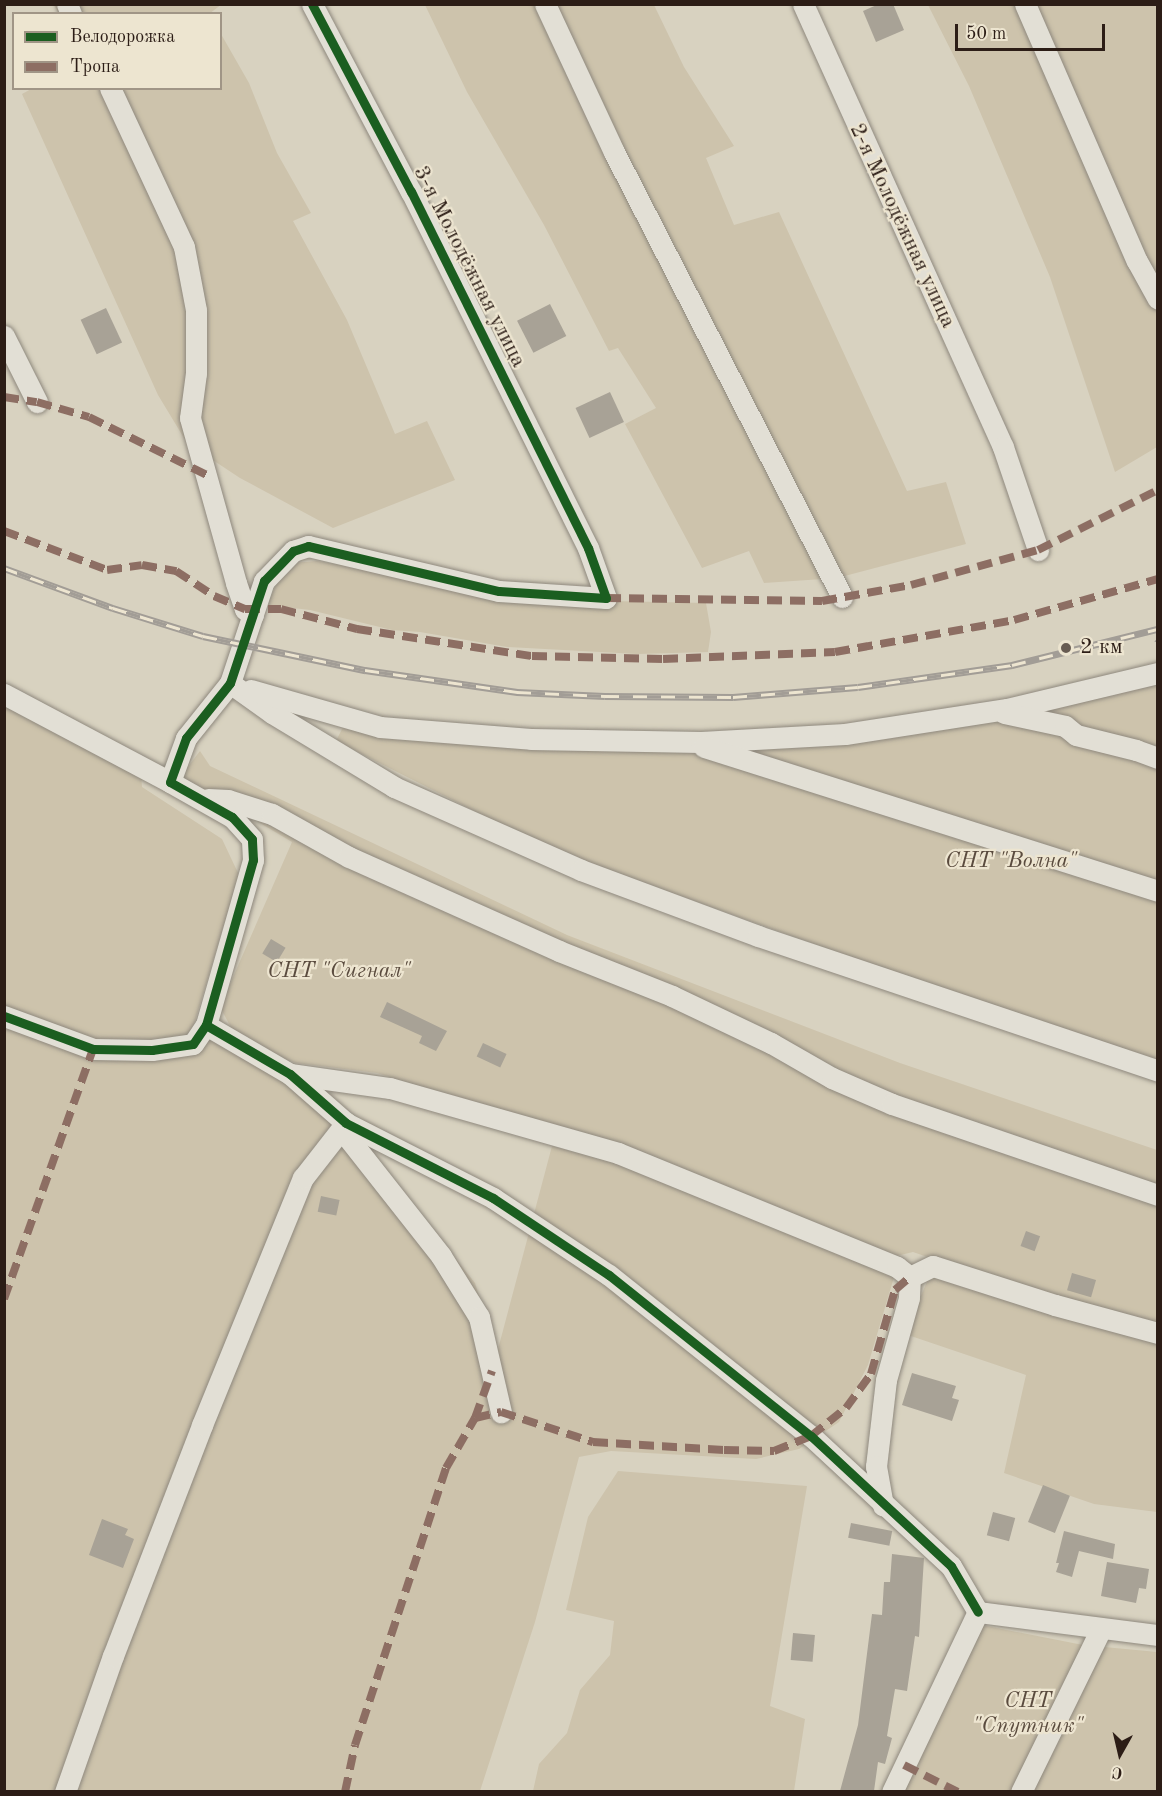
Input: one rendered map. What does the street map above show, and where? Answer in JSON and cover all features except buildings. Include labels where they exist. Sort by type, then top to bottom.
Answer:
[{"type":"street","name":"3-я Молодёжная улица","points":[[253,615],[264,581],[293,550],[308,546],[499,591],[606,598],[588,548],[411,192],[312,4]]},
{"type":"street","points":[[545,4],[614,152],[842,597]]},
{"type":"street","name":"2-я Молодёжная улица","points":[[803,4],[1003,447],[1038,550]]},
{"type":"street","points":[[1025,4],[1137,261],[1158,299]]},
{"type":"street","points":[[111,90],[184,247],[196,310],[195,372],[190,418],[236,582],[245,609],[253,615],[230,683],[186,738],[170,782]]},
{"type":"street","points":[[4,336],[37,402]]},
{"type":"street","points":[[230,683],[353,721],[380,727],[531,740],[689,742],[845,734],[994,711],[1158,673]]},
{"type":"street","points":[[230,683],[272,713],[394,787],[581,870],[758,936],[1158,1071]]},
{"type":"street","points":[[4,694],[232,817],[252,839],[253,860],[206,1025],[193,1044],[152,1050],[93,1048],[4,1016]]},
{"type":"street","points":[[994,711],[1065,726],[1076,735],[1158,758]]},
{"type":"street","points":[[689,742],[1158,891]]},
{"type":"street","points":[[199,798],[228,800],[272,814],[350,857],[559,951],[672,996],[771,1043],[832,1078],[892,1104],[1158,1195]]},
{"type":"street","points":[[206,1025],[290,1074],[346,1123],[493,1198],[609,1275],[811,1436],[951,1566],[978,1612]]},
{"type":"street","points":[[290,1074],[390,1088],[618,1153],[897,1267],[910,1277]]},
{"type":"street","points":[[346,1123],[349,1138],[441,1256],[479,1317],[501,1412]]},
{"type":"street","points":[[65,1791],[125,1623],[303,1178],[346,1123]]},
{"type":"street","points":[[910,1277],[933,1266],[1055,1305],[1158,1333]]},
{"type":"street","points":[[884,1504],[876,1466],[877,1455],[886,1380],[909,1298],[910,1277]]},
{"type":"street","points":[[978,1612],[1158,1635]]},
{"type":"street","points":[[892,1791],[978,1612]]},
{"type":"street","points":[[1021,1791],[1101,1629]]},
{"type":"green space","points":[[222,4],[212,12],[58,12],[54,5]]},
{"type":"green space","points":[[425,5],[654,5],[684,67],[734,146],[706,158],[734,225],[779,212],[907,491],[946,482],[966,544],[837,578],[764,583],[749,551],[702,568],[625,424],[656,408],[618,348],[609,351],[544,225],[467,92]]},
{"type":"green space","points":[[928,5],[1157,5],[1157,447],[1115,472],[1050,277],[969,86]]},
{"type":"green space","points":[[222,36],[249,83],[277,153],[311,213],[293,221],[347,320],[395,434],[427,421],[455,480],[333,528],[240,478],[187,443],[158,395],[22,94],[29,90],[222,90]]},
{"type":"green space","points":[[317,561],[564,600],[706,603],[711,632],[708,652],[637,654],[507,647],[420,632],[392,630],[310,610],[267,605],[282,572],[292,563]]},
{"type":"green space","name":"СНТ \"Волна\"","points":[[1157,678],[1157,1061],[1006,1013],[606,869],[506,827],[336,741],[344,725],[749,746]]},
{"type":"green space","points":[[4,701],[141,775],[142,787],[222,839],[239,875],[192,1031],[281,1076],[356,1134],[475,1283],[497,1353],[552,1146],[611,1162],[897,1267],[868,1365],[839,1422],[799,1449],[756,1459],[611,1451],[579,1457],[535,1622],[480,1791],[5,1791]]},
{"type":"green space","name":"СНТ \"Сигнал\"","points":[[200,751],[210,766],[567,935],[900,1063],[1157,1150],[1157,1325],[1042,1297],[913,1252],[892,1257],[510,1116],[377,1073],[296,1063],[277,1056],[234,1033],[220,1007],[292,842],[181,776]]},
{"type":"green space","points":[[931,1272],[1157,1329],[1157,1512],[1094,1504],[1004,1473],[1026,1375],[905,1334]]},
{"type":"green space","points":[[618,1471],[807,1486],[770,1706],[805,1719],[794,1791],[533,1791],[539,1764],[567,1733],[580,1690],[610,1655],[614,1621],[566,1610],[588,1517]]},
{"type":"green space","name":"СНТ \"Спутник\"","points":[[982,1625],[1083,1645],[1157,1652],[1157,1791],[904,1792]]},
{"type":"railway","points":[[4,568],[113,608],[203,636],[365,670],[517,692],[605,696],[733,697],[858,687],[1012,665],[1158,629]]},
{"type":"marked path","points":[[4,397],[37,402],[89,417],[207,475]]},
{"type":"marked path","points":[[606,598],[822,601],[911,585],[1038,550],[1158,490]]},
{"type":"marked path","points":[[4,531],[107,570],[142,565],[176,571],[214,596],[245,609],[281,609],[357,629],[532,656],[663,659],[835,652],[1014,620],[1158,579]]},
{"type":"marked path","points":[[4,1299],[93,1049]]},
{"type":"marked path","points":[[475,1418],[501,1412],[593,1442],[774,1451],[811,1436],[846,1408],[871,1374],[895,1290],[910,1277]]},
{"type":"marked path","points":[[345,1792],[355,1745],[446,1468],[475,1418],[492,1371]]},
{"type":"marked path","points":[[904,1765],[958,1792]]},
{"type":"cycle path","points":[[4,1016],[93,1049],[152,1050],[193,1044],[206,1025],[253,860],[252,839],[232,817],[170,782],[186,738],[230,683],[264,581],[293,551],[308,546],[499,591],[606,598],[588,548],[411,192],[312,4]]},
{"type":"cycle path","points":[[206,1025],[290,1074],[346,1123],[493,1198],[609,1275],[811,1436],[951,1566],[978,1612]]},
{"type":"place","name":"2 км","points":[[1066,648]]}]
